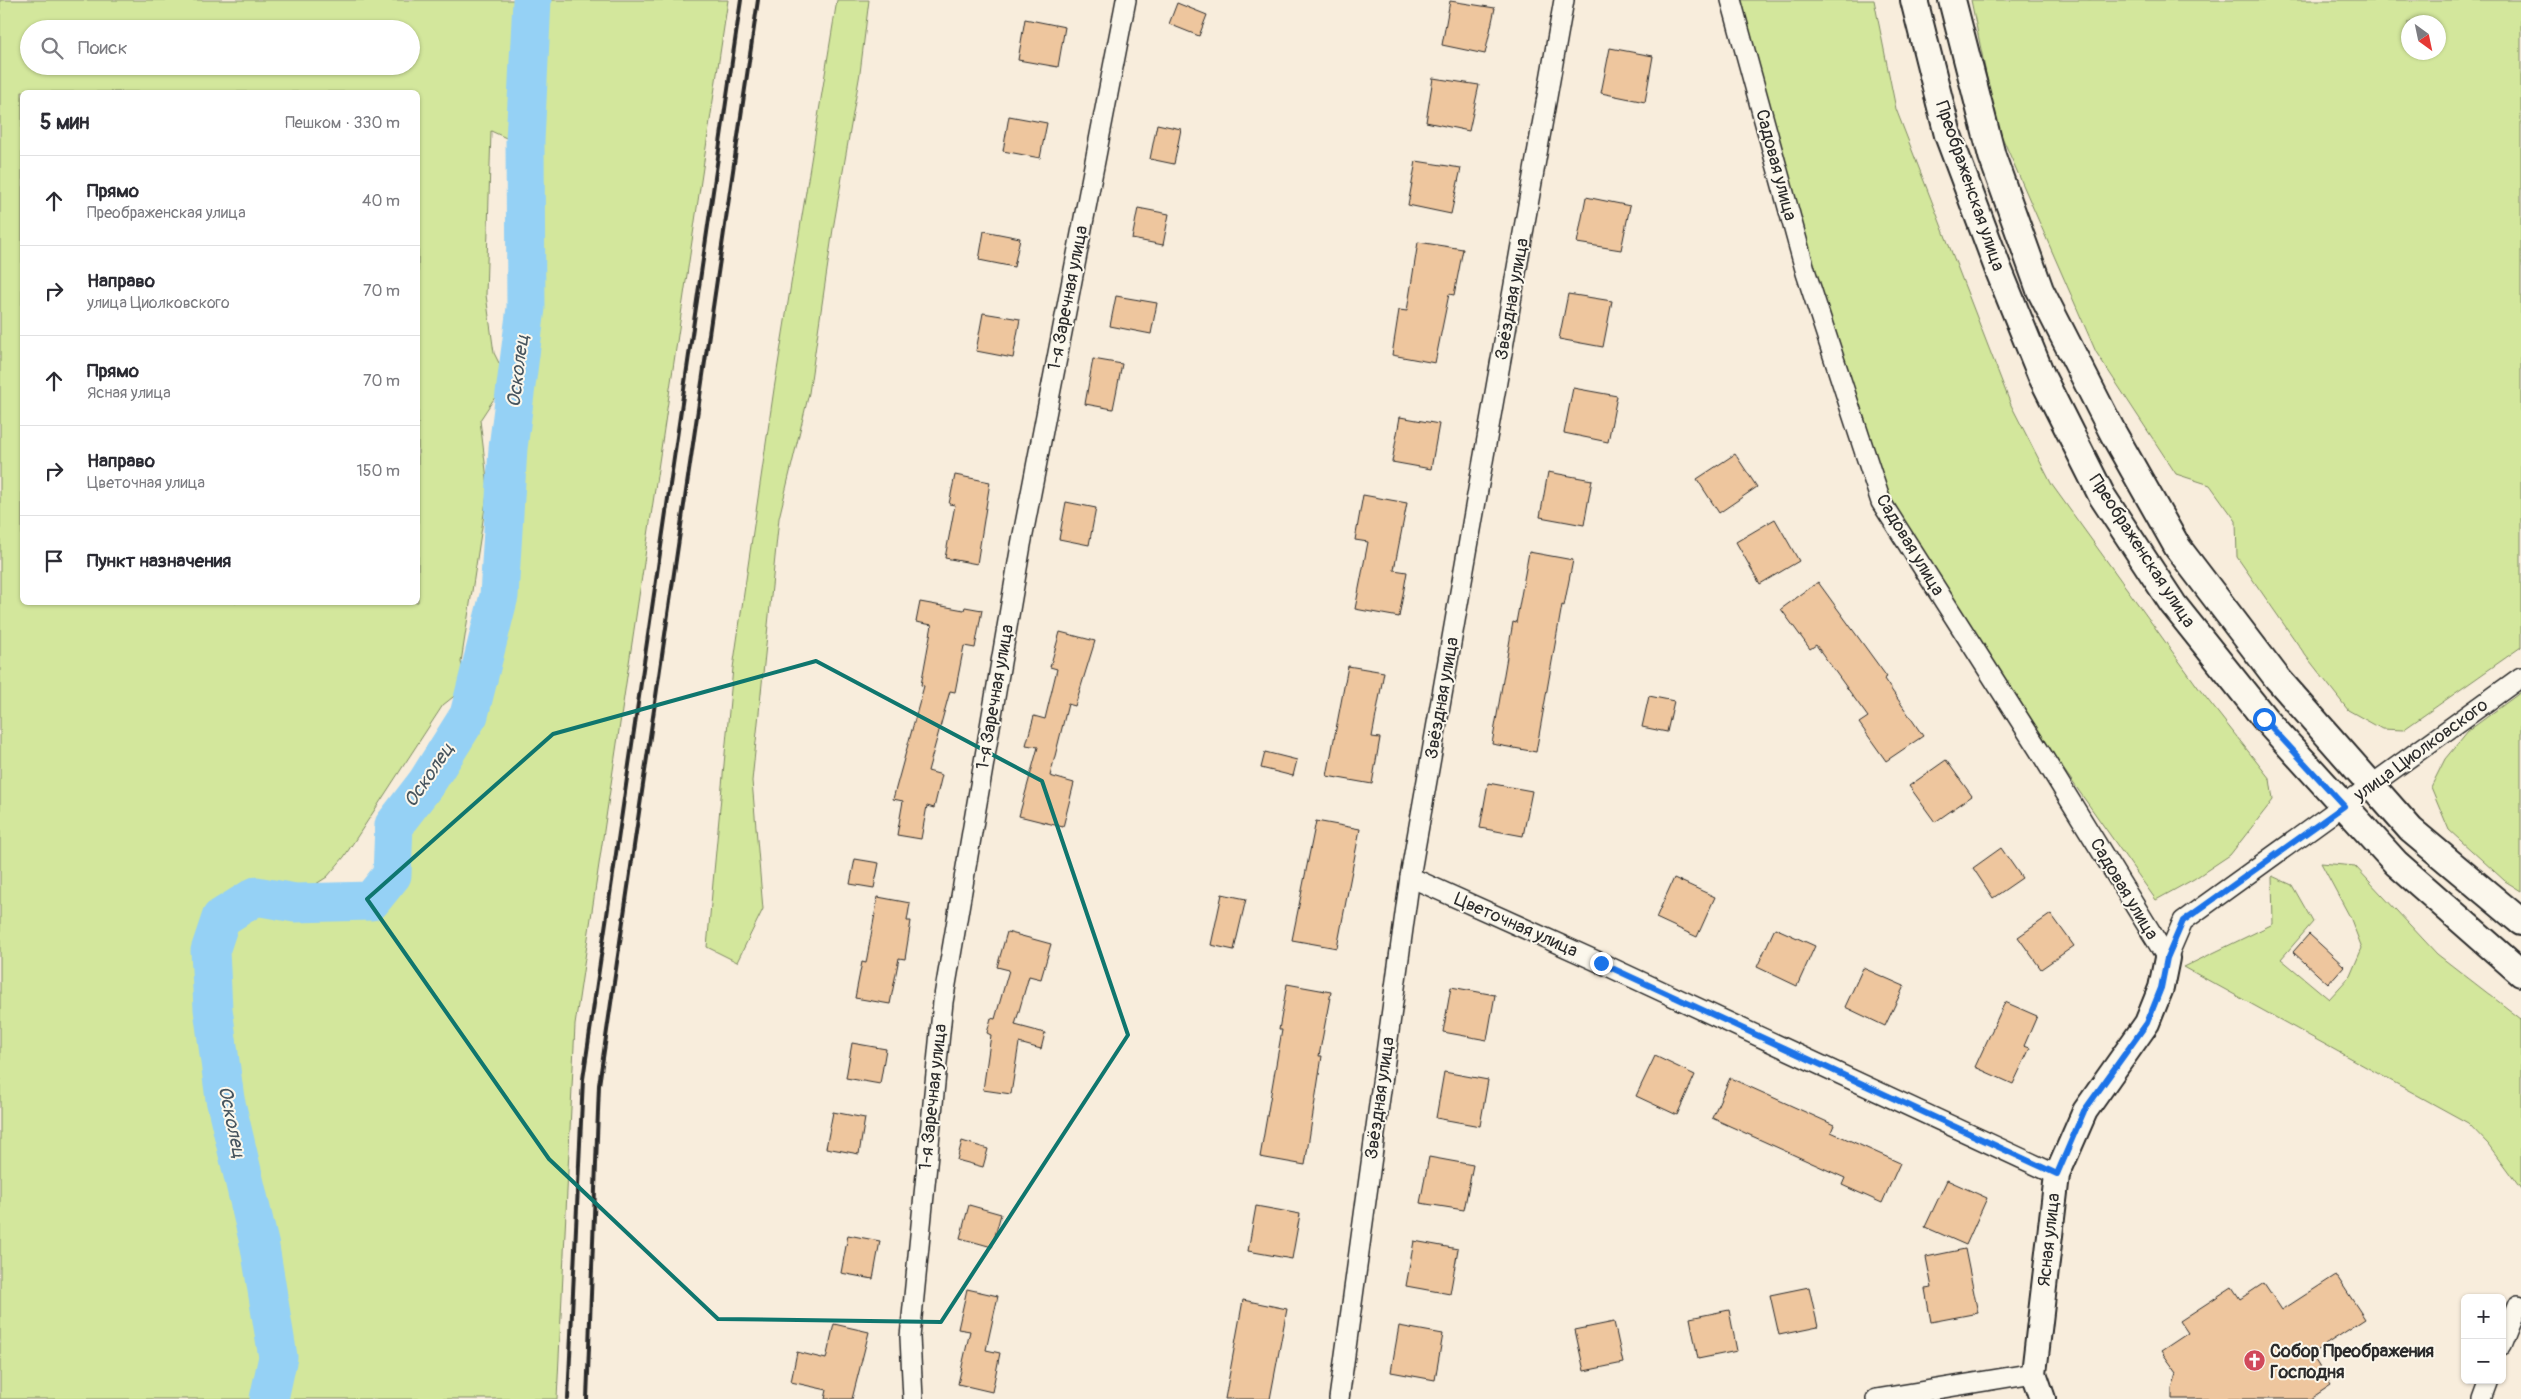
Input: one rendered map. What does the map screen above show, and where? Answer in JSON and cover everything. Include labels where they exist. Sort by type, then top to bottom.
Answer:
[{"type":"main road","name":"Преображенская улица","points":[[1914,0],[1948,135],[1999,271],[2042,377],[2102,496],[2179,611],[2264,719],[2396,863],[2521,973]]},
{"type":"main road","name":"Преображенская улица","points":[[1952,0],[1992,156],[2040,290],[2113,434],[2178,548],[2277,678],[2411,830],[2521,922]]},
{"type":"street","name":"1-я Заречная улица","points":[[913,1399],[910,1337],[942,1002],[1021,545],[1126,0]]},
{"type":"street","name":"Звёздная улица","points":[[1339,1399],[1410,877],[1564,0]]},
{"type":"street","name":"Садовая улица","points":[[1731,0],[1806,273],[1881,502],[2042,755],[2167,958]]},
{"type":"street","name":"улица Циолковского","points":[[2167,958],[2183,921],[2521,677]]},
{"type":"street","name":"Цветочная улица","points":[[1410,877],[1601,963],[2057,1174]]},
{"type":"street","name":"Ясная улица","points":[[2043,1399],[2034,1373],[2057,1174],[2084,1111],[2147,1023],[2161,988],[2167,958]]},
{"type":"street","points":[[2504,1339],[2518,1305],[2521,1306]]},
{"type":"street","points":[[1876,1399],[2034,1373]]},
{"type":"street","points":[[2482,1399],[2488,1384]]},
{"type":"highlighted area","points":[[816,661],[1042,781],[1128,1035],[941,1322],[718,1319],[549,1159],[367,899],[553,734]]},
{"type":"green space","points":[[0,0],[525,0],[517,143],[491,131],[486,295],[494,353],[507,379],[480,420],[488,488],[461,662],[467,686],[443,705],[344,857],[327,877],[294,898],[254,890],[214,916],[204,952],[207,1031],[271,1359],[262,1399],[0,1399]]},
{"type":"green space","points":[[539,0],[728,0],[575,1025],[557,1399],[275,1399],[284,1358],[265,1236],[236,1098],[226,1036],[217,1011],[214,950],[224,919],[256,899],[294,906],[372,905],[396,877],[399,827],[431,785],[474,717],[505,596],[514,449],[534,304],[533,141]]},
{"type":"green space","points":[[837,0],[869,0],[860,73],[833,229],[809,393],[779,518],[752,781],[763,909],[737,962],[707,947],[733,668],[774,389]]},
{"type":"green space","points":[[1733,0],[1874,0],[1896,109],[2011,405],[2052,485],[2200,690],[2270,779],[2273,800],[2230,855],[2194,879],[2156,900],[1946,603],[1876,486]]},
{"type":"green space","points":[[1971,0],[2521,0],[2521,647],[2403,730],[2382,729],[2348,710],[2306,656],[2237,557],[2236,521],[2210,485],[2176,474],[2096,352],[1996,123]]},
{"type":"green space","points":[[2521,692],[2521,891],[2505,881],[2449,830],[2431,787],[2445,759],[2468,731]]},
{"type":"green space","points":[[2321,863],[2355,866],[2437,954],[2521,1019],[2521,1189],[2488,1144],[2468,1123],[2184,967],[2273,924],[2272,876],[2292,885],[2313,922],[2281,959],[2329,999],[2350,976],[2362,948],[2350,917]]},
{"type":"building","points":[[1450,1],[1495,8],[1485,54],[1442,45]]},
{"type":"building","points":[[1177,3],[1207,15],[1199,36],[1169,24]]},
{"type":"building","points":[[1025,19],[1065,27],[1058,67],[1018,60]]},
{"type":"building","points":[[1610,48],[1653,56],[1645,102],[1601,93]]},
{"type":"building","points":[[1433,78],[1479,85],[1469,131],[1426,122]]},
{"type":"building","points":[[1009,116],[1047,123],[1040,158],[1003,151]]},
{"type":"building","points":[[1157,124],[1181,129],[1174,164],[1150,159]]},
{"type":"building","points":[[1416,161],[1461,168],[1451,214],[1408,205]]},
{"type":"building","points":[[1586,197],[1630,206],[1621,250],[1577,243]]},
{"type":"building","points":[[1138,208],[1169,214],[1163,245],[1132,239]]},
{"type":"building","points":[[984,231],[1020,238],[1014,267],[979,260]]},
{"type":"building","points":[[1418,242],[1463,249],[1454,295],[1449,294],[1435,363],[1392,355],[1399,310],[1407,311]]},
{"type":"building","points":[[1568,294],[1612,301],[1603,347],[1559,339]]},
{"type":"building","points":[[1116,296],[1157,303],[1151,334],[1110,326]]},
{"type":"building","points":[[983,313],[1020,319],[1013,358],[976,351]]},
{"type":"building","points":[[1093,359],[1122,364],[1113,409],[1085,404]]},
{"type":"building","points":[[1573,388],[1617,396],[1608,442],[1564,433]]},
{"type":"building","points":[[1400,417],[1439,424],[1431,469],[1392,462]]},
{"type":"building","points":[[1735,454],[1757,487],[1719,513],[1697,479]]},
{"type":"building","points":[[1548,472],[1592,480],[1584,525],[1540,517]]},
{"type":"building","points":[[955,475],[990,482],[977,564],[945,558],[955,505],[949,504]]},
{"type":"building","points":[[1363,495],[1407,503],[1394,570],[1407,572],[1399,617],[1355,609],[1368,542],[1355,540]]},
{"type":"building","points":[[1066,502],[1096,508],[1089,545],[1059,539]]},
{"type":"building","points":[[1775,519],[1799,561],[1760,584],[1736,542]]},
{"type":"building","points":[[1529,552],[1573,560],[1564,606],[1562,605],[1536,752],[1492,744],[1513,622],[1516,623]]},
{"type":"building","points":[[1818,582],[1887,677],[1884,679],[1923,736],[1886,761],[1859,723],[1868,717],[1816,645],[1810,649],[1781,609]]},
{"type":"building","points":[[920,602],[964,610],[965,607],[982,610],[975,648],[964,646],[955,692],[950,691],[928,771],[942,775],[934,808],[927,806],[921,839],[897,835],[903,801],[893,799],[924,686],[921,685],[932,625],[916,622]]},
{"type":"building","points":[[1060,632],[1095,641],[1075,706],[1068,704],[1050,776],[1074,783],[1063,827],[1019,816],[1038,747],[1026,745],[1034,716],[1045,719],[1057,669],[1050,667]]},
{"type":"building","points":[[1348,666],[1384,672],[1372,737],[1380,738],[1372,784],[1327,776]]},
{"type":"building","points":[[1649,696],[1674,701],[1667,732],[1642,727]]},
{"type":"building","points":[[1265,752],[1297,760],[1293,776],[1261,768]]},
{"type":"building","points":[[1946,760],[1972,796],[1935,822],[1909,786]]},
{"type":"building","points":[[1488,783],[1532,791],[1523,836],[1480,828]]},
{"type":"building","points":[[1316,821],[1360,829],[1337,948],[1292,940]]},
{"type":"building","points":[[2001,848],[2022,878],[1993,898],[1973,868]]},
{"type":"building","points":[[855,859],[879,863],[874,888],[850,884]]},
{"type":"building","points":[[1674,878],[1715,897],[1697,937],[1656,918]]},
{"type":"building","points":[[1222,894],[1246,899],[1234,950],[1211,945]]},
{"type":"building","points":[[878,897],[910,903],[907,921],[911,921],[905,959],[899,958],[890,1004],[855,998],[862,962],[866,963]]},
{"type":"building","points":[[2051,914],[2074,946],[2041,969],[2018,937]]},
{"type":"building","points":[[1775,928],[1815,946],[1797,986],[1757,967]]},
{"type":"building","points":[[1007,932],[1051,944],[1041,979],[1029,976],[1015,1025],[1045,1033],[1041,1049],[1019,1043],[1011,1094],[983,1090],[991,1035],[987,1033],[991,1018],[995,1019],[1009,970],[997,967]]},
{"type":"building","points":[[2309,934],[2344,966],[2328,984],[2293,952]]},
{"type":"building","points":[[1863,968],[1904,986],[1885,1026],[1845,1007]]},
{"type":"building","points":[[1287,984],[1331,992],[1319,1056],[1322,1056],[1305,1165],[1260,1157],[1282,1030],[1279,1030]]},
{"type":"building","points":[[1451,987],[1495,995],[1487,1040],[1443,1032]]},
{"type":"building","points":[[2005,1002],[2037,1016],[2024,1046],[2030,1048],[2013,1084],[1975,1067]]},
{"type":"building","points":[[852,1043],[886,1049],[880,1084],[846,1078]]},
{"type":"building","points":[[1655,1056],[1695,1075],[1677,1115],[1636,1096]]},
{"type":"building","points":[[1444,1072],[1488,1080],[1480,1126],[1436,1118]]},
{"type":"building","points":[[1730,1078],[1834,1125],[1831,1132],[1900,1163],[1882,1203],[1842,1185],[1845,1178],[1712,1118]]},
{"type":"building","points":[[833,1112],[865,1118],[859,1154],[826,1148]]},
{"type":"building","points":[[962,1141],[988,1149],[983,1167],[957,1160]]},
{"type":"building","points":[[1429,1157],[1473,1165],[1464,1210],[1420,1203]]},
{"type":"building","points":[[1947,1180],[1987,1198],[1966,1245],[1925,1227]]},
{"type":"building","points":[[969,1205],[1001,1214],[992,1247],[960,1238]]},
{"type":"building","points":[[1256,1206],[1300,1214],[1292,1259],[1248,1251]]},
{"type":"building","points":[[848,1235],[880,1241],[873,1279],[841,1273]]},
{"type":"building","points":[[1414,1241],[1458,1249],[1450,1294],[1406,1286]]},
{"type":"building","points":[[1965,1249],[1978,1313],[1931,1322],[1925,1289],[1932,1288],[1926,1257]]},
{"type":"building","points":[[2336,1275],[2365,1319],[2311,1354],[2331,1385],[2310,1399],[2172,1399],[2172,1388],[2177,1373],[2161,1351],[2188,1333],[2180,1321],[2232,1287],[2240,1299],[2264,1283],[2282,1310]]},
{"type":"building","points":[[1809,1287],[1818,1327],[1779,1335],[1770,1295]]},
{"type":"building","points":[[967,1289],[998,1296],[986,1350],[1000,1353],[992,1392],[958,1384],[970,1331],[958,1329]]},
{"type":"building","points":[[1243,1300],[1287,1309],[1270,1399],[1225,1399]]},
{"type":"building","points":[[1729,1310],[1737,1351],[1698,1359],[1690,1318]]},
{"type":"building","points":[[1614,1322],[1623,1363],[1584,1371],[1575,1330]]},
{"type":"building","points":[[834,1324],[869,1332],[852,1399],[825,1399],[827,1390],[791,1382],[797,1352],[826,1359]]},
{"type":"building","points":[[1399,1326],[1443,1334],[1435,1380],[1391,1372]]},
{"type":"waterway","name":"Осколец","points":[[269,1399],[278,1357],[260,1247],[225,1099],[213,1009],[210,951],[221,918],[256,896],[295,903],[371,901],[392,875],[394,825],[427,782],[469,715],[499,596],[508,448],[526,308],[525,141],[532,0]]},
{"type":"railway","points":[[568,1399],[583,1079],[741,0]]},
{"type":"railway","points":[[587,1399],[599,1085],[758,0]]},
{"type":"place","name":"Собор Преображения Господня","points":[[2254,1361]]},
{"type":"route","points":[[1601,963],[2057,1174],[2084,1111],[2147,1023],[2161,988],[2167,958],[2183,921],[2344,806],[2264,719]]}]
